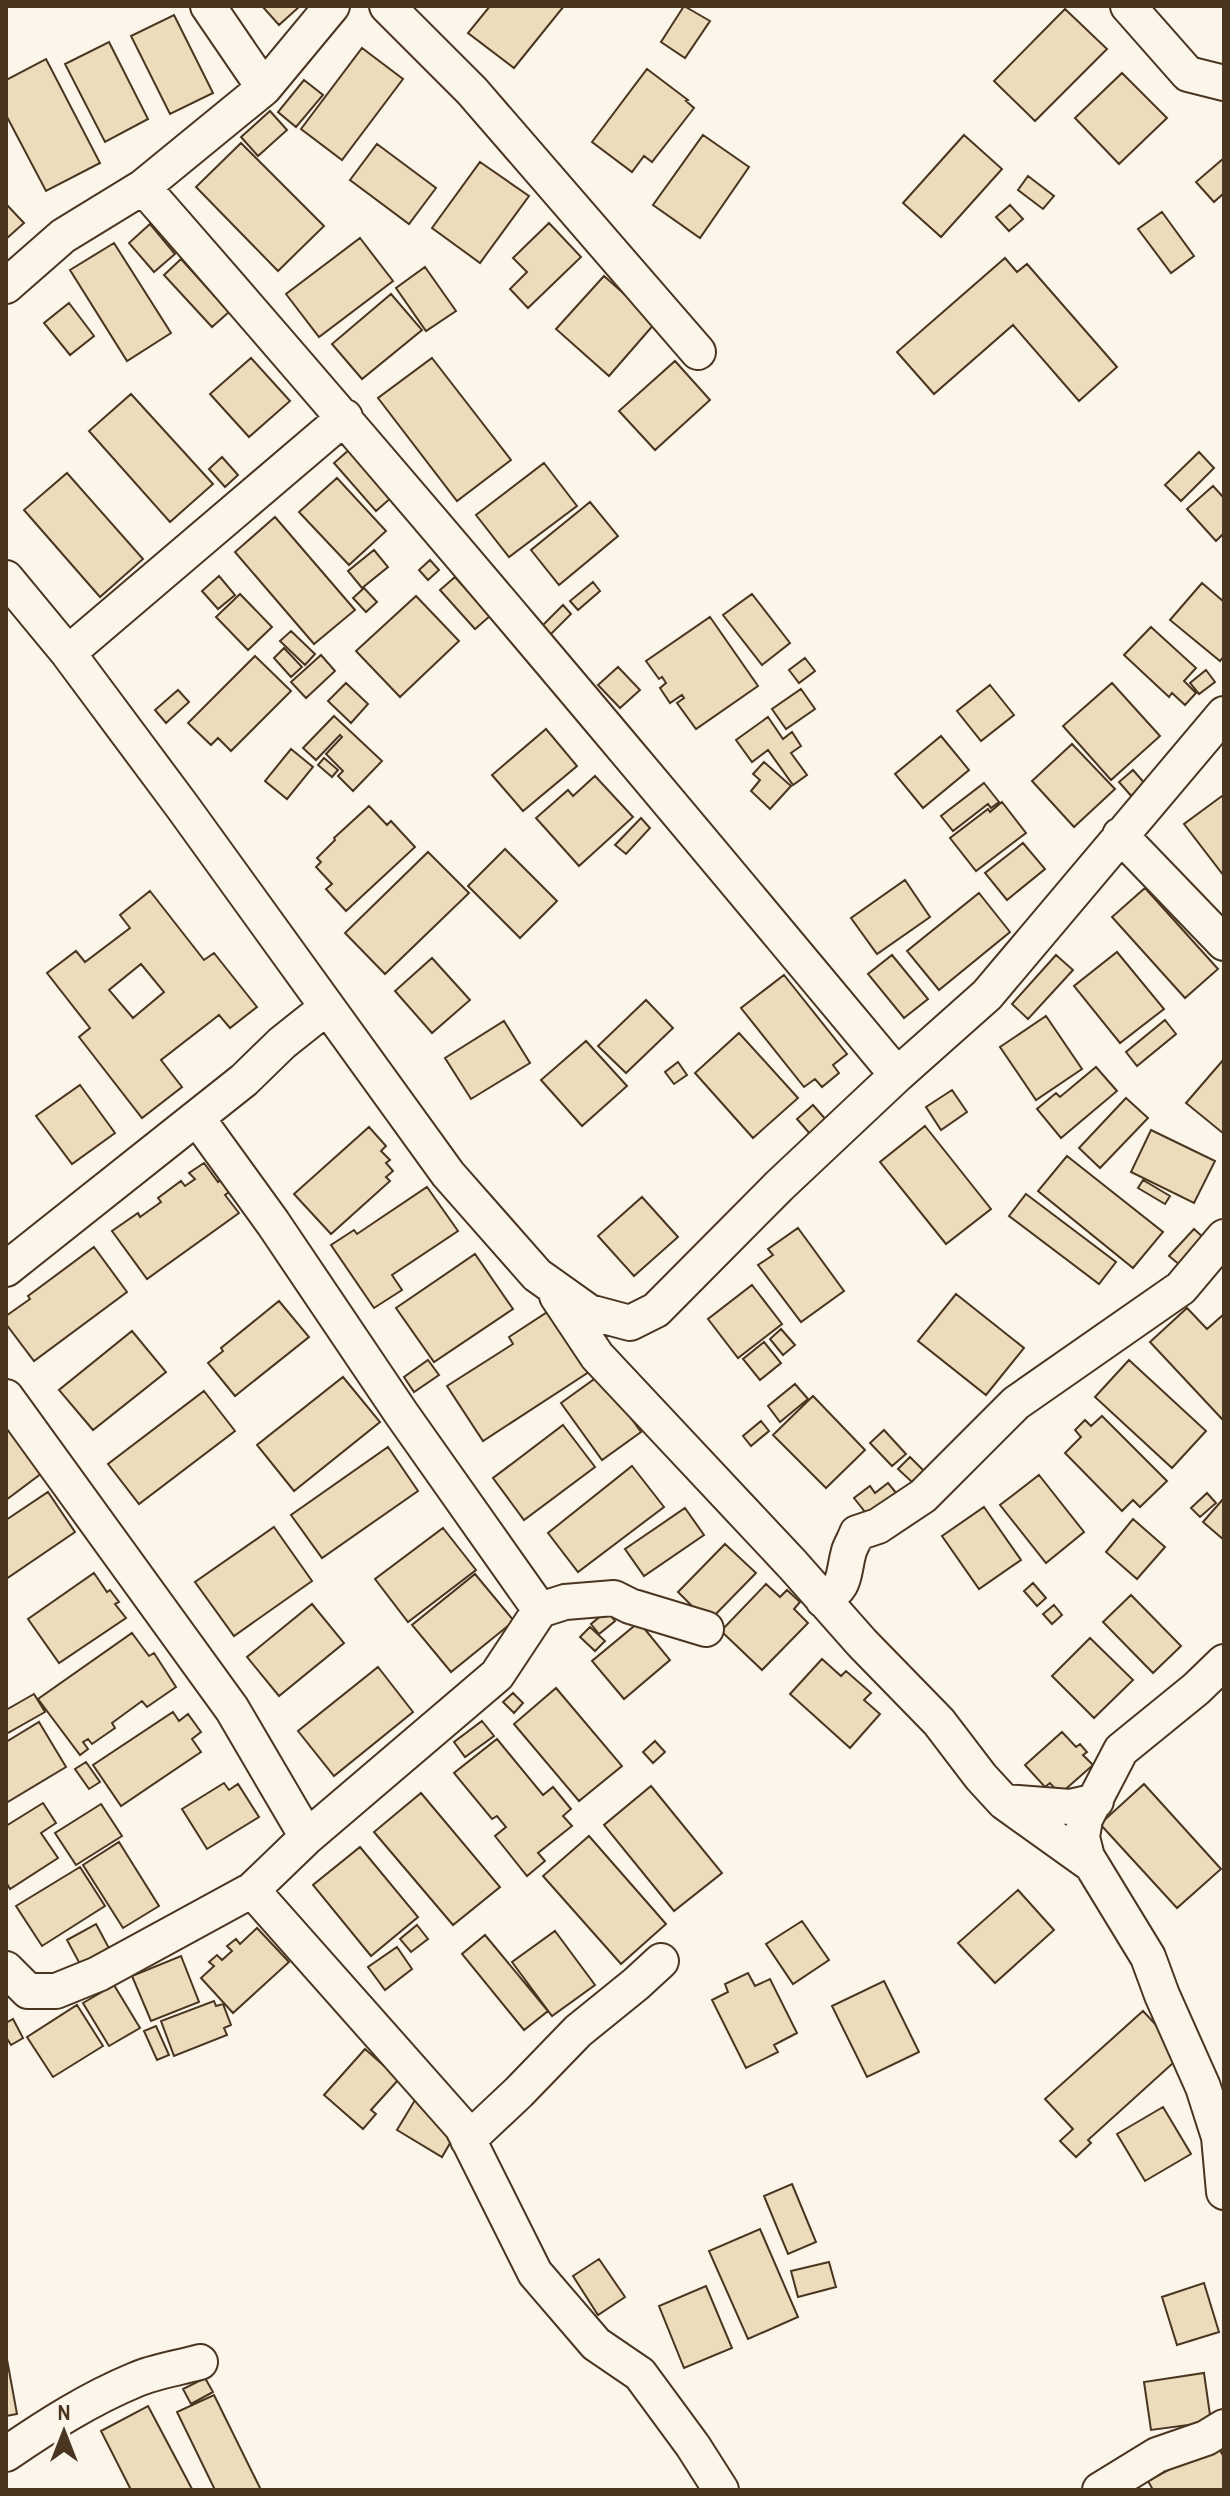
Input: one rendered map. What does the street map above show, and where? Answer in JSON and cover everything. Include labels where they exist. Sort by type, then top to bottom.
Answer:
[{"type":"street","points":[[208,6],[264,88]]},
{"type":"street","points":[[6,286],[63,236],[143,187],[264,88],[332,6]]},
{"type":"street","points":[[387,6],[472,91],[698,352]]},
{"type":"street","points":[[1128,6],[1188,74],[1224,83]]},
{"type":"street","points":[[143,187],[345,417],[897,1075]]},
{"type":"street","points":[[68,653],[345,417]]},
{"type":"street","points":[[6,578],[68,653],[182,806],[448,1174],[537,1275],[589,1312],[630,1323],[656,1310],[779,1186],[987,995],[1224,714]]},
{"type":"street","points":[[1120,835],[1224,943]]},
{"type":"street","points":[[6,1269],[197,1118],[326,1008]]},
{"type":"street","points":[[197,1118],[540,1610]]},
{"type":"street","points":[[823,1600],[845,1580],[849,1551],[857,1533],[878,1526],[923,1496],[1016,1403],[1181,1288],[1224,1237]]},
{"type":"street","points":[[548,1282],[597,1356],[939,1722],[1004,1802],[1092,1865]]},
{"type":"street","points":[[6,1397],[232,1709],[307,1837]]},
{"type":"street","points":[[6,1969],[28,1991],[56,1991],[98,1974],[252,1890],[307,1837],[497,1675],[540,1610],[565,1602],[614,1598],[630,1606],[706,1629]]},
{"type":"street","points":[[1224,1662],[1121,1750],[1085,1819],[1082,1837],[1087,1857],[1148,1957],[1203,2087],[1219,2137],[1224,2192]]},
{"type":"street","points":[[1004,1802],[1070,1807],[1096,1801]]},
{"type":"street","points":[[252,1890],[462,2127],[535,2273],[596,2344],[640,2374],[721,2490]]},
{"type":"street","points":[[468,2140],[578,2031],[661,1961]]},
{"type":"street","points":[[6,2454],[104,2394],[138,2378],[200,2362]]},
{"type":"street","points":[[1100,2490],[1157,2455],[1206,2438],[1224,2427]]},
{"type":"building","points":[[262,6],[300,6],[279,25]]},
{"type":"building","points":[[490,6],[564,6],[514,68],[468,33]]},
{"type":"building","points":[[684,6],[710,21],[685,58],[661,42]]},
{"type":"building","points":[[1065,9],[1107,49],[1035,121],[994,81]]},
{"type":"building","points":[[174,15],[213,93],[170,114],[131,36]]},
{"type":"building","points":[[109,42],[148,119],[105,142],[65,64]]},
{"type":"building","points":[[362,48],[403,79],[342,160],[301,129]]},
{"type":"building","points":[[46,59],[100,163],[46,191],[6,115],[6,80]]},
{"type":"building","points":[[647,69],[694,108],[652,162],[644,156],[632,172],[592,142]]},
{"type":"building","points":[[1122,73],[1167,118],[1119,164],[1075,118]]},
{"type":"building","points":[[304,80],[323,95],[296,127],[278,112]]},
{"type":"building","points":[[270,111],[287,130],[258,156],[241,137]]},
{"type":"building","points":[[703,135],[749,167],[700,238],[653,205]]},
{"type":"building","points":[[964,135],[1002,169],[941,237],[903,203]]},
{"type":"building","points":[[241,143],[324,226],[278,271],[196,187]]},
{"type":"building","points":[[377,144],[436,188],[409,224],[350,180]]},
{"type":"building","points":[[1224,158],[1224,193],[1214,202],[1196,182]]},
{"type":"building","points":[[480,162],[529,196],[480,263],[432,228]]},
{"type":"building","points":[[1028,176],[1054,196],[1043,209],[1018,190]]},
{"type":"building","points":[[6,204],[24,223],[6,239]]},
{"type":"building","points":[[1010,205],[1023,219],[1009,231],[996,217]]},
{"type":"building","points":[[1162,212],[1194,256],[1171,273],[1138,229]]},
{"type":"building","points":[[549,223],[581,257],[528,308],[510,289],[527,272],[513,258]]},
{"type":"building","points":[[150,224],[175,254],[154,272],[129,243]]},
{"type":"building","points":[[360,238],[393,281],[319,337],[286,294]]},
{"type":"building","points":[[114,243],[171,333],[127,361],[70,270]]},
{"type":"building","points":[[1005,258],[1017,272],[1027,264],[1117,367],[1079,401],[1013,325],[934,394],[897,352]]},
{"type":"building","points":[[181,259],[229,312],[212,327],[164,275]]},
{"type":"building","points":[[425,267],[456,311],[426,331],[396,288]]},
{"type":"building","points":[[604,276],[656,322],[609,376],[556,329]]},
{"type":"building","points":[[391,294],[422,330],[362,379],[332,344]]},
{"type":"building","points":[[69,303],[94,336],[70,355],[44,323]]},
{"type":"building","points":[[251,358],[290,401],[249,437],[210,394]]},
{"type":"building","points":[[432,358],[511,460],[457,501],[378,398]]},
{"type":"building","points":[[675,361],[710,400],[655,450],[619,411]]},
{"type":"building","points":[[131,394],[213,484],[170,522],[89,431]]},
{"type":"building","points":[[350,449],[392,497],[376,511],[334,463]]},
{"type":"building","points":[[1199,452],[1214,468],[1181,501],[1165,485]]},
{"type":"building","points":[[222,457],[238,475],[225,487],[209,469]]},
{"type":"building","points":[[544,463],[577,506],[509,557],[476,515]]},
{"type":"building","points":[[67,473],[143,559],[100,597],[24,510]]},
{"type":"building","points":[[337,478],[386,531],[349,565],[299,512]]},
{"type":"building","points":[[1213,486],[1224,498],[1224,533],[1216,541],[1187,509]]},
{"type":"building","points":[[590,502],[618,536],[559,585],[531,550]]},
{"type":"building","points":[[275,517],[355,610],[314,644],[235,552]]},
{"type":"building","points":[[374,550],[388,567],[362,588],[348,571]]},
{"type":"building","points":[[430,560],[439,570],[428,580],[419,570]]},
{"type":"building","points":[[219,576],[235,595],[218,609],[202,591]]},
{"type":"building","points":[[455,577],[490,616],[475,629],[440,590]]},
{"type":"building","points":[[593,582],[600,591],[578,610],[570,601]]},
{"type":"building","points":[[1202,583],[1224,602],[1224,656],[1220,661],[1170,620]]},
{"type":"building","points":[[364,588],[377,602],[366,612],[353,598]]},
{"type":"building","points":[[240,594],[272,627],[248,650],[216,617]]},
{"type":"building","points":[[752,594],[790,643],[762,665],[723,615]]},
{"type":"building","points":[[416,596],[459,641],[400,697],[356,651]]},
{"type":"building","points":[[563,605],[571,614],[548,637],[539,629]]},
{"type":"building","points":[[710,617],[758,686],[696,729],[677,703],[684,698],[682,695],[670,703],[660,688],[666,683],[662,677],[659,679],[646,661]]},
{"type":"building","points":[[1151,627],[1196,668],[1184,681],[1196,693],[1185,705],[1172,693],[1169,697],[1124,655]]},
{"type":"building","points":[[291,631],[315,654],[305,665],[280,641]]},
{"type":"building","points":[[284,648],[302,667],[291,677],[274,658]]},
{"type":"building","points":[[321,655],[335,671],[306,698],[291,682]]},
{"type":"building","points":[[255,656],[291,691],[231,751],[218,738],[211,745],[188,723]]},
{"type":"building","points":[[805,658],[815,671],[799,683],[789,670]]},
{"type":"building","points":[[618,667],[640,690],[620,708],[598,685]]},
{"type":"building","points":[[1206,670],[1215,682],[1199,694],[1190,683]]},
{"type":"building","points":[[346,683],[368,704],[351,723],[328,701]]},
{"type":"building","points":[[1112,683],[1160,736],[1111,780],[1063,726]]},
{"type":"building","points":[[990,685],[1014,715],[981,741],[957,711]]},
{"type":"building","points":[[801,689],[815,709],[786,729],[772,709]]},
{"type":"building","points":[[178,690],[189,702],[166,723],[155,710]]},
{"type":"building","points":[[334,716],[382,761],[353,791],[338,776],[343,771],[326,754],[342,737],[340,735],[316,760],[303,748]]},
{"type":"building","points":[[768,717],[783,739],[792,732],[801,746],[791,753],[807,775],[793,785],[768,750],[752,762],[736,740]]},
{"type":"building","points":[[546,729],[577,766],[523,811],[492,775]]},
{"type":"building","points":[[941,736],[969,770],[923,808],[895,774]]},
{"type":"building","points":[[1072,744],[1115,789],[1074,827],[1032,781]]},
{"type":"building","points":[[291,749],[313,767],[287,799],[265,781]]},
{"type":"building","points":[[324,758],[338,770],[332,777],[318,765]]},
{"type":"building","points":[[764,762],[791,786],[770,809],[751,791],[760,780],[753,774]]},
{"type":"building","points":[[1133,770],[1147,786],[1133,798],[1119,782]]},
{"type":"building","points":[[595,776],[633,817],[579,866],[536,818],[568,790],[573,796]]},
{"type":"building","points":[[984,783],[999,802],[991,808],[988,804],[953,831],[941,816]]},
{"type":"building","points":[[1222,796],[1224,798],[1224,876],[1184,824]]},
{"type":"building","points":[[1002,802],[1026,833],[976,871],[950,838]]},
{"type":"building","points":[[369,806],[387,825],[391,821],[415,847],[346,911],[326,889],[332,884],[316,867],[321,862],[317,858]]},
{"type":"building","points":[[641,818],[650,828],[626,854],[615,845]]},
{"type":"building","points":[[1023,843],[1045,869],[1007,900],[985,873]]},
{"type":"building","points":[[505,849],[557,901],[520,938],[468,886]]},
{"type":"building","points":[[428,852],[469,893],[385,974],[345,933]]},
{"type":"building","points":[[905,880],[930,917],[877,954],[851,918]]},
{"type":"building","points":[[1145,888],[1218,969],[1185,998],[1112,917]]},
{"type":"building","points":[[150,891],[204,960],[214,953],[257,1007],[230,1028],[219,1015],[161,1060],[182,1087],[142,1118],[79,1037],[90,1028],[47,973],[76,951],[85,962],[130,928],[120,915]],"holes":[[[141,964],[164,992],[133,1018],[109,990]]]},
{"type":"building","points":[[979,893],[1010,932],[939,990],[907,951]]},
{"type":"building","points":[[1117,952],[1164,1009],[1120,1043],[1074,986]]},
{"type":"building","points":[[892,955],[928,999],[904,1018],[868,974]]},
{"type":"building","points":[[1056,955],[1073,970],[1028,1019],[1012,1004]]},
{"type":"building","points":[[432,958],[470,1000],[432,1033],[395,991]]},
{"type":"building","points":[[784,975],[847,1054],[833,1065],[839,1073],[822,1087],[815,1079],[804,1087],[741,1008]]},
{"type":"building","points":[[646,1000],[673,1028],[626,1073],[598,1046]]},
{"type":"building","points":[[1046,1016],[1082,1069],[1036,1100],[1000,1047]]},
{"type":"building","points":[[1165,1020],[1176,1034],[1137,1066],[1126,1052]]},
{"type":"building","points":[[504,1021],[530,1063],[471,1099],[445,1058]]},
{"type":"building","points":[[739,1033],[798,1098],[753,1138],[695,1073]]},
{"type":"building","points":[[586,1041],[627,1086],[582,1126],[541,1080]]},
{"type":"building","points":[[1224,1059],[1224,1134],[1186,1103]]},
{"type":"building","points":[[678,1062],[687,1075],[674,1084],[665,1072]]},
{"type":"building","points":[[1096,1067],[1117,1091],[1061,1138],[1037,1109],[1056,1093],[1060,1097]]},
{"type":"building","points":[[80,1085],[115,1133],[72,1164],[36,1116]]},
{"type":"building","points":[[952,1090],[967,1112],[941,1130],[926,1107]]},
{"type":"building","points":[[1126,1098],[1148,1118],[1100,1168],[1079,1148]]},
{"type":"building","points":[[813,1105],[827,1121],[811,1135],[797,1119]]},
{"type":"building","points":[[925,1126],[991,1209],[946,1244],[880,1162]]},
{"type":"building","points":[[369,1127],[386,1146],[381,1151],[390,1160],[386,1163],[393,1171],[386,1177],[390,1181],[331,1234],[294,1194]]},
{"type":"building","points":[[1151,1130],[1215,1161],[1194,1203],[1131,1172]]},
{"type":"building","points":[[1067,1156],[1163,1232],[1133,1268],[1038,1191]]},
{"type":"building","points":[[204,1163],[218,1182],[223,1178],[232,1190],[225,1195],[239,1213],[147,1279],[112,1231],[161,1202],[158,1198],[181,1181],[185,1186],[195,1179],[189,1173]]},
{"type":"building","points":[[1143,1180],[1170,1196],[1165,1204],[1138,1188]]},
{"type":"building","points":[[427,1187],[458,1231],[392,1275],[402,1290],[374,1308],[331,1245],[354,1230],[357,1234]]},
{"type":"building","points":[[1026,1194],[1116,1262],[1099,1284],[1009,1216]]},
{"type":"building","points":[[642,1197],[678,1237],[634,1276],[598,1236]]},
{"type":"building","points":[[798,1228],[844,1291],[801,1322],[758,1265],[773,1255],[768,1249]]},
{"type":"building","points":[[1194,1229],[1206,1240],[1181,1266],[1169,1256]]},
{"type":"building","points":[[94,1247],[127,1292],[34,1361],[6,1324],[6,1316]]},
{"type":"building","points":[[475,1254],[513,1309],[434,1362],[396,1308]]},
{"type":"building","points":[[752,1285],[782,1324],[738,1358],[708,1319]]},
{"type":"building","points":[[956,1294],[1024,1348],[986,1395],[918,1341]]},
{"type":"building","points":[[279,1301],[309,1337],[235,1396],[208,1363],[223,1351],[221,1348]]},
{"type":"building","points":[[1187,1308],[1207,1329],[1224,1314],[1222,1419],[1150,1342]]},
{"type":"building","points":[[552,1309],[592,1370],[483,1441],[447,1386],[513,1344],[509,1337]]},
{"type":"building","points":[[781,1329],[795,1345],[783,1355],[770,1339]]},
{"type":"building","points":[[132,1331],[166,1372],[93,1430],[59,1390]]},
{"type":"building","points":[[764,1342],[781,1363],[760,1380],[743,1359]]},
{"type":"building","points":[[428,1360],[439,1375],[414,1392],[404,1377]]},
{"type":"building","points":[[1129,1360],[1206,1431],[1172,1468],[1095,1397]]},
{"type":"building","points":[[600,1375],[641,1432],[602,1460],[561,1403]]},
{"type":"building","points":[[343,1377],[380,1422],[294,1491],[257,1445]]},
{"type":"building","points":[[795,1384],[808,1399],[780,1422],[768,1406]]},
{"type":"building","points":[[204,1391],[235,1431],[139,1504],[108,1464]]},
{"type":"building","points":[[813,1396],[865,1450],[826,1488],[773,1435]]},
{"type":"building","points":[[1102,1416],[1167,1481],[1140,1507],[1133,1500],[1122,1511],[1065,1453],[1081,1437],[1075,1430],[1085,1420],[1091,1426]]},
{"type":"building","points":[[761,1421],[769,1431],[751,1446],[743,1436]]},
{"type":"building","points":[[563,1425],[595,1467],[524,1520],[493,1478]]},
{"type":"building","points":[[6,1427],[42,1473],[6,1500]]},
{"type":"building","points":[[884,1430],[906,1454],[892,1466],[870,1443]]},
{"type":"building","points":[[388,1447],[418,1491],[322,1558],[291,1515]]},
{"type":"building","points":[[910,1457],[925,1472],[913,1483],[898,1469]]},
{"type":"building","points":[[632,1466],[664,1507],[578,1572],[548,1533]]},
{"type":"building","points":[[1039,1475],[1084,1532],[1046,1563],[1000,1505]]},
{"type":"building","points":[[888,1483],[902,1500],[873,1522],[854,1498],[870,1486],[875,1493]]},
{"type":"building","points":[[48,1492],[75,1532],[6,1579],[6,1520]]},
{"type":"building","points":[[1207,1493],[1216,1503],[1200,1517],[1191,1508]]},
{"type":"building","points":[[1224,1498],[1224,1540],[1203,1522]]},
{"type":"building","points":[[984,1507],[1021,1560],[979,1589],[942,1536]]},
{"type":"building","points":[[685,1508],[704,1535],[644,1576],[625,1549]]},
{"type":"building","points":[[1133,1519],[1165,1547],[1137,1579],[1106,1552]]},
{"type":"building","points":[[274,1527],[312,1581],[234,1636],[195,1582]]},
{"type":"building","points":[[443,1528],[476,1570],[408,1622],[375,1579]]},
{"type":"building","points":[[725,1544],[756,1573],[708,1622],[678,1592]]},
{"type":"building","points":[[94,1573],[107,1592],[110,1590],[119,1602],[115,1604],[126,1618],[59,1663],[28,1619]]},
{"type":"building","points":[[475,1574],[514,1621],[451,1672],[412,1625]]},
{"type":"building","points":[[1033,1583],[1046,1598],[1037,1606],[1024,1591]]},
{"type":"building","points":[[766,1584],[780,1597],[787,1590],[800,1602],[794,1609],[808,1623],[762,1670],[721,1631]]},
{"type":"building","points":[[1131,1595],[1181,1646],[1153,1673],[1103,1622]]},
{"type":"building","points":[[312,1604],[344,1643],[279,1696],[247,1657]]},
{"type":"building","points":[[1054,1605],[1062,1615],[1052,1624],[1043,1614]]},
{"type":"building","points":[[607,1611],[615,1621],[599,1634],[591,1624]]},
{"type":"building","points":[[639,1622],[670,1660],[624,1699],[592,1661]]},
{"type":"building","points":[[590,1627],[605,1641],[595,1651],[580,1637]]},
{"type":"building","points":[[132,1633],[149,1656],[154,1653],[176,1687],[147,1707],[142,1701],[112,1723],[115,1728],[92,1744],[88,1739],[83,1742],[88,1749],[80,1755],[38,1699]]},
{"type":"building","points":[[1090,1638],[1133,1680],[1094,1718],[1052,1676]]},
{"type":"building","points":[[822,1659],[841,1676],[846,1671],[871,1693],[864,1700],[880,1714],[850,1748],[790,1694]]},
{"type":"building","points":[[378,1667],[413,1712],[334,1776],[298,1731]]},
{"type":"building","points":[[556,1688],[622,1766],[579,1801],[514,1724]]},
{"type":"building","points":[[513,1693],[523,1703],[514,1713],[503,1702]]},
{"type":"building","points":[[34,1694],[45,1712],[6,1734],[6,1710]]},
{"type":"building","points":[[173,1712],[179,1721],[188,1714],[201,1732],[192,1739],[201,1752],[121,1806],[93,1765]]},
{"type":"building","points":[[482,1721],[494,1736],[465,1757],[454,1742]]},
{"type":"building","points":[[39,1722],[66,1767],[6,1803],[6,1742]]},
{"type":"building","points":[[1062,1732],[1076,1747],[1080,1744],[1087,1752],[1083,1755],[1093,1765],[1060,1794],[1050,1783],[1045,1787],[1025,1765]]},
{"type":"building","points":[[497,1739],[543,1795],[553,1787],[571,1809],[563,1816],[572,1826],[538,1853],[545,1861],[527,1876],[495,1836],[506,1827],[497,1816],[492,1819],[454,1773]]},
{"type":"building","points":[[655,1741],[665,1752],[653,1763],[643,1752]]},
{"type":"building","points":[[86,1762],[100,1782],[89,1789],[75,1769]]},
{"type":"building","points":[[224,1783],[229,1790],[238,1784],[259,1817],[207,1849],[182,1809]]},
{"type":"building","points":[[1144,1784],[1221,1869],[1177,1908],[1100,1824]]},
{"type":"building","points":[[651,1786],[722,1873],[674,1911],[604,1825]]},
{"type":"building","points":[[421,1793],[500,1887],[453,1925],[374,1832]]},
{"type":"building","points":[[43,1803],[56,1823],[41,1833],[58,1858],[10,1889],[6,1882],[6,1826]]},
{"type":"building","points":[[101,1804],[122,1836],[76,1865],[55,1833]]},
{"type":"building","points":[[589,1836],[666,1924],[621,1964],[543,1876]]},
{"type":"building","points":[[119,1842],[159,1906],[123,1928],[83,1865]]},
{"type":"building","points":[[360,1847],[418,1917],[371,1956],[313,1885]]},
{"type":"building","points":[[80,1867],[105,1906],[42,1946],[16,1906]]},
{"type":"building","points":[[1018,1890],[1054,1930],[995,1983],[958,1943]]},
{"type":"building","points":[[802,1921],[829,1960],[793,1984],[766,1944]]},
{"type":"building","points":[[96,1924],[110,1950],[81,1966],[67,1940]]},
{"type":"building","points":[[417,1925],[428,1939],[411,1952],[400,1939]]},
{"type":"building","points":[[257,1928],[289,1962],[233,2013],[201,1978],[214,1966],[209,1962],[217,1955],[222,1960],[232,1951],[227,1946],[236,1939],[240,1944]]},
{"type":"building","points":[[555,1931],[595,1985],[552,2016],[512,1962]]},
{"type":"building","points":[[485,1935],[548,2011],[524,2030],[462,1954]]},
{"type":"building","points":[[397,1947],[412,1969],[385,1990],[368,1967]]},
{"type":"building","points":[[181,1956],[199,2002],[151,2021],[132,1976]]},
{"type":"building","points":[[748,1973],[755,1986],[770,1979],[797,2033],[774,2045],[778,2052],[746,2068],[712,2000],[728,1992],[725,1984]]},
{"type":"building","points":[[884,1981],[919,2052],[867,2077],[832,2006]]},
{"type":"building","points":[[114,1985],[140,2028],[109,2046],[83,2003]]},
{"type":"building","points":[[214,2001],[216,2006],[223,2004],[231,2025],[224,2028],[227,2035],[174,2056],[161,2021]]},
{"type":"building","points":[[77,2005],[103,2046],[53,2077],[27,2037]]},
{"type":"building","points":[[1143,2011],[1183,2054],[1088,2140],[1091,2143],[1076,2157],[1060,2141],[1073,2129],[1045,2099]]},
{"type":"building","points":[[13,2019],[23,2038],[11,2045],[6,2037],[6,2023]]},
{"type":"building","points":[[156,2026],[169,2055],[157,2060],[144,2031]]},
{"type":"building","points":[[365,2049],[399,2079],[371,2110],[376,2114],[363,2129],[324,2095]]},
{"type":"building","points":[[415,2100],[460,2126],[442,2157],[397,2130]]},
{"type":"building","points":[[1163,2107],[1191,2154],[1145,2181],[1117,2134]]},
{"type":"building","points":[[792,2184],[816,2242],[788,2254],[764,2196]]},
{"type":"building","points":[[760,2229],[798,2317],[748,2339],[709,2251]]},
{"type":"building","points":[[599,2259],[625,2297],[598,2315],[573,2276]]},
{"type":"building","points":[[829,2262],[836,2287],[798,2297],[791,2271]]},
{"type":"building","points":[[1204,2283],[1219,2332],[1177,2345],[1162,2297]]},
{"type":"building","points":[[706,2286],[732,2348],[684,2368],[659,2306]]},
{"type":"building","points":[[6,2354],[17,2414],[6,2416]]},
{"type":"building","points":[[1204,2373],[1211,2422],[1151,2430],[1144,2382]]},
{"type":"building","points":[[205,2378],[213,2392],[191,2404],[183,2389]]},
{"type":"building","points":[[214,2395],[261,2490],[215,2490],[177,2412]]},
{"type":"building","points":[[148,2406],[192,2489],[131,2490],[101,2431]]},
{"type":"building","points":[[1216,2444],[1224,2457],[1224,2490],[1153,2490],[1148,2481]]}]
